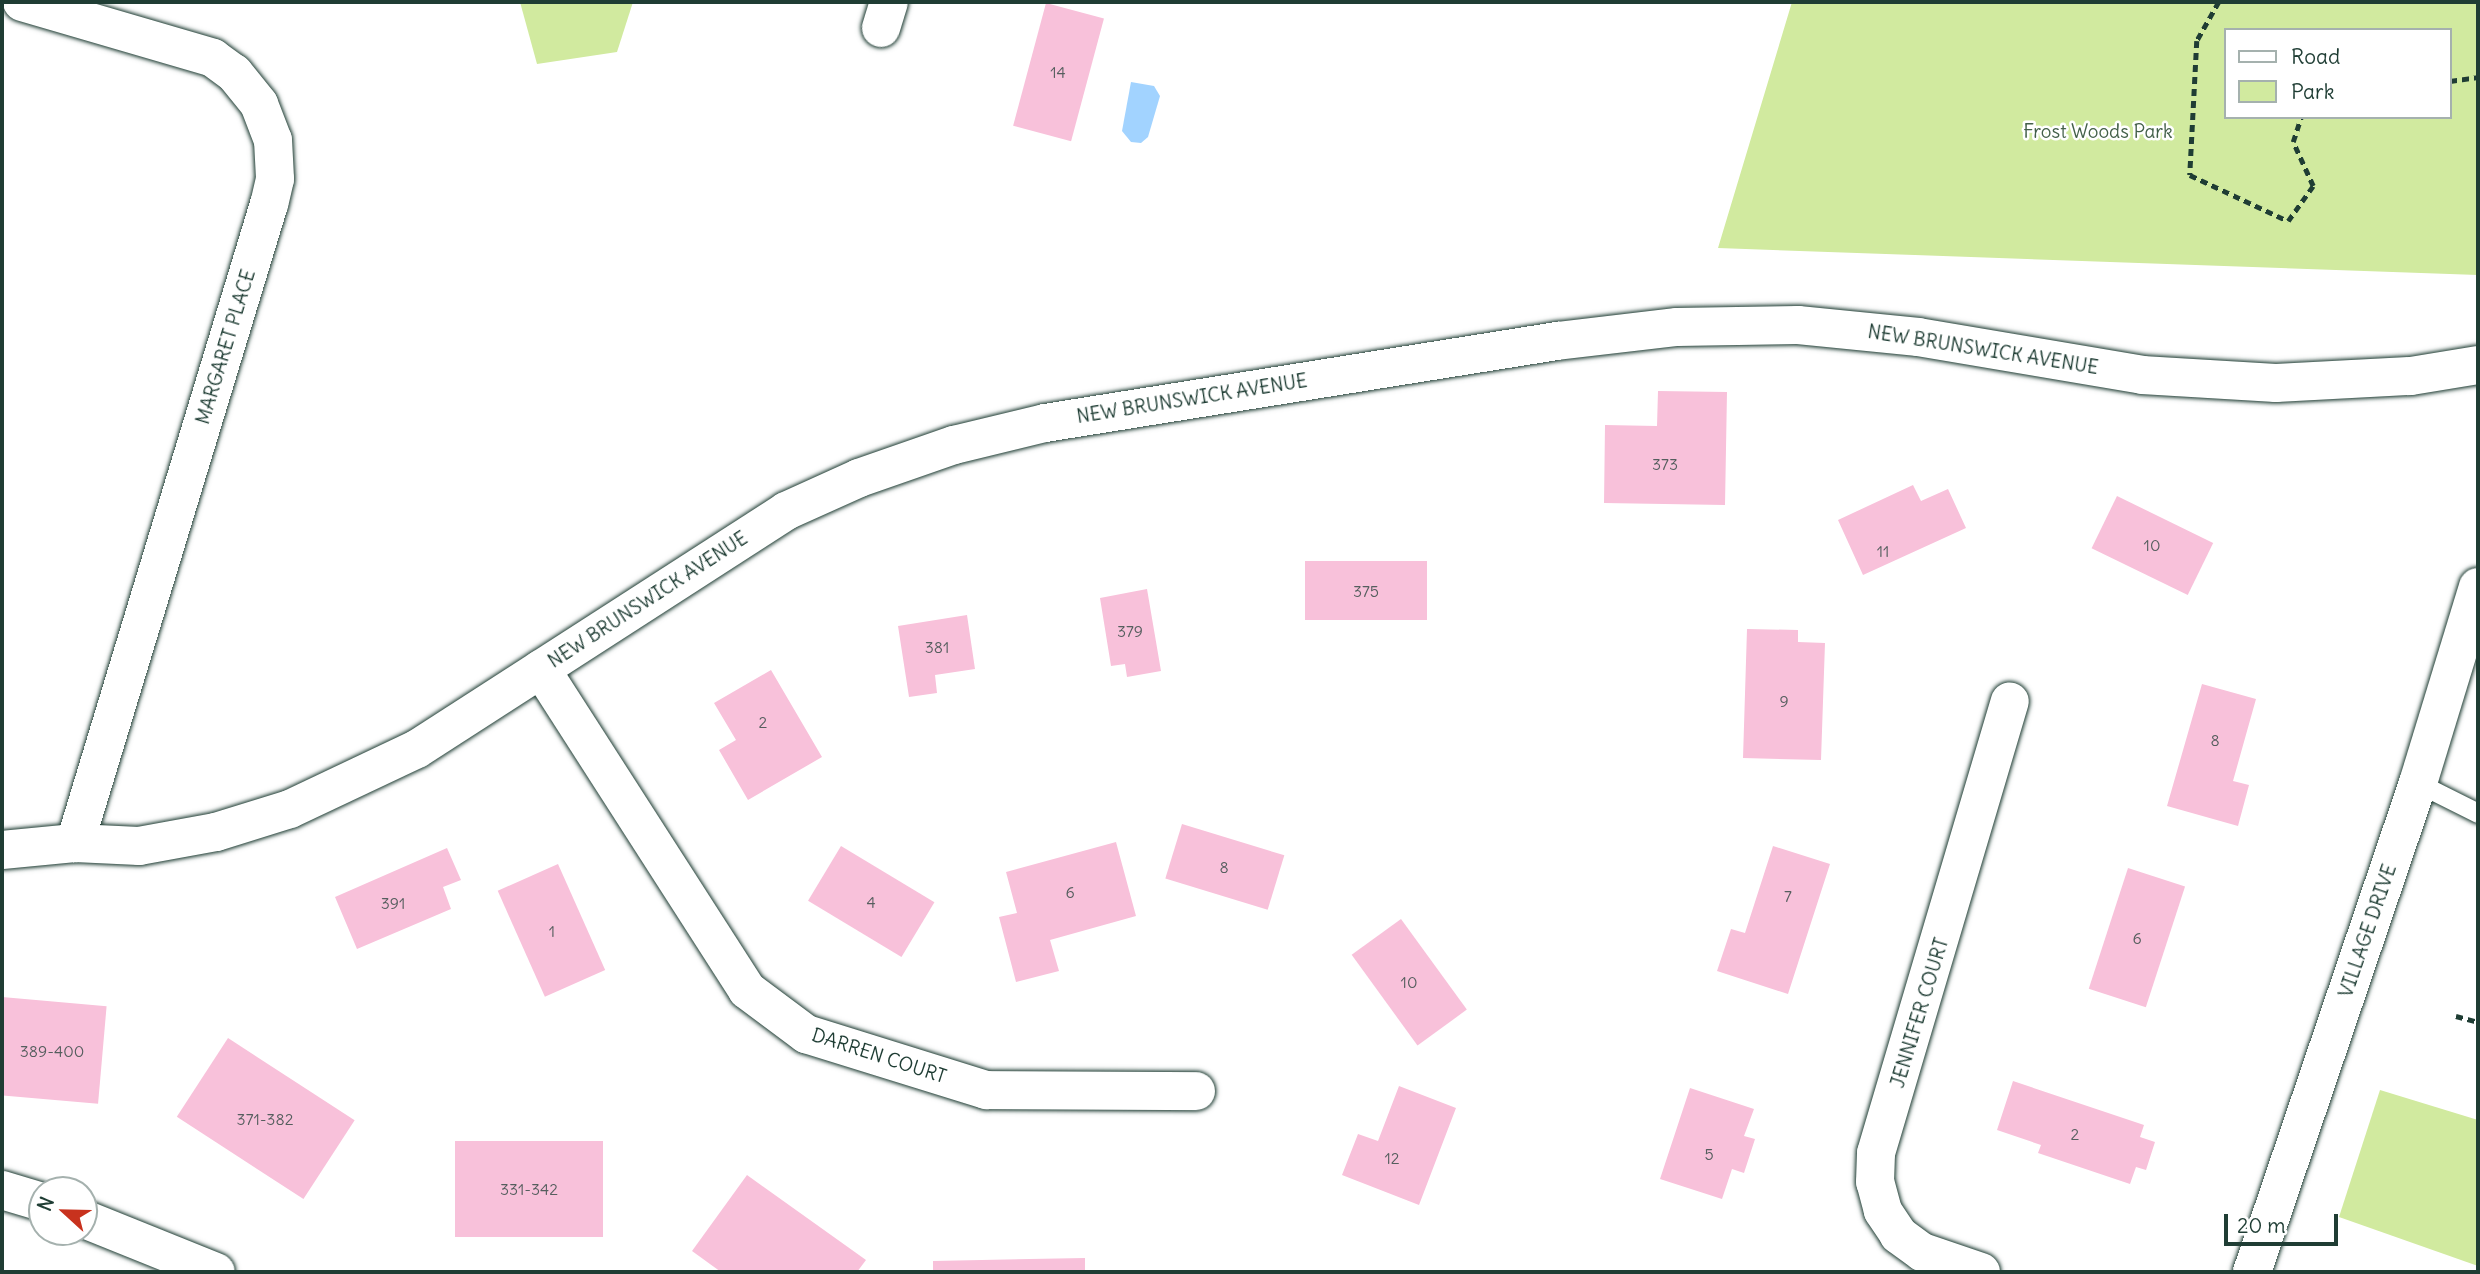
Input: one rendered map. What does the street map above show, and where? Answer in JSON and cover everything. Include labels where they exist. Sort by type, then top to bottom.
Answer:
[{"type":"street","name":"MARGARET PLACE","points":[[22,2],[213,58],[234,74],[259,104],[273,140],[275,179],[269,204],[75,843]]},
{"type":"street","name":"NEW BRUNSWICK AVENUE","points":[[2,850],[75,843],[139,846],[216,832],[290,809],[417,749],[786,510],[859,478],[954,445],[1045,423],[1557,341],[1677,327],[1798,326],[1918,337],[2142,375],[2276,383],[2410,376],[2478,365]]},
{"type":"street","name":"VILLAGE DRIVE","points":[[2252,1272],[2418,783],[2478,587]]},
{"type":"street","name":"DARREN COURT","points":[[541,669],[747,990],[806,1034],[986,1090],[1196,1091]]},
{"type":"street","name":"JENNIFER COURT","points":[[1981,1272],[1922,1252],[1899,1235],[1883,1211],[1875,1182],[1877,1153],[1973,838],[2010,701]]},
{"type":"street","points":[[2,1189],[28,1197]]},
{"type":"street","points":[[98,1225],[216,1272]]},
{"type":"lane","points":[[2418,783],[2478,813]]},
{"type":"path","points":[[2219,2],[2197,41],[2190,175],[2288,221],[2313,186],[2293,142],[2300,119]]},
{"type":"path","points":[[2452,81],[2478,77]]},
{"type":"path","points":[[2456,1016],[2478,1022]]},
{"type":"green space","points":[[520,2],[633,2],[617,52],[537,64]]},
{"type":"green space","name":"Frost Woods Park","points":[[1792,2],[2478,2],[2478,275],[1718,248]]},
{"type":"green space","points":[[2380,1090],[2478,1120],[2478,1266],[2339,1217]]},
{"type":"water","points":[[1131,82],[1154,86],[1160,96],[1148,137],[1141,143],[1131,142],[1122,131]]},
{"type":"building","points":[[1046,3],[1104,19],[1071,141],[1013,126]]},
{"type":"building","points":[[1658,391],[1727,392],[1725,505],[1604,503],[1605,425],[1657,426]]},
{"type":"building","points":[[1913,485],[1921,501],[1948,489],[1966,528],[1863,575],[1838,520]]},
{"type":"building","points":[[2117,496],[2213,543],[2188,595],[2092,548]]},
{"type":"building","points":[[1305,561],[1427,561],[1427,620],[1305,620]]},
{"type":"building","points":[[1147,589],[1161,671],[1127,677],[1125,664],[1111,666],[1100,598]]},
{"type":"building","points":[[967,615],[975,669],[935,675],[937,693],[909,697],[898,626]]},
{"type":"building","points":[[1747,629],[1798,630],[1798,642],[1825,643],[1821,760],[1743,758]]},
{"type":"building","points":[[771,670],[822,757],[748,800],[719,750],[736,740],[714,703]]},
{"type":"building","points":[[2202,684],[2256,699],[2233,781],[2249,785],[2238,826],[2167,806]]},
{"type":"building","points":[[1182,824],[1284,855],[1268,910],[1165,879]]},
{"type":"building","points":[[1116,842],[1136,916],[1050,940],[1059,971],[1016,982],[999,917],[1017,913],[1006,872]]},
{"type":"building","points":[[841,846],[934,902],[901,957],[808,901]]},
{"type":"building","points":[[1773,846],[1830,864],[1788,994],[1717,971],[1731,929],[1745,933]]},
{"type":"building","points":[[447,848],[461,880],[443,887],[451,909],[357,949],[335,897]]},
{"type":"building","points":[[558,864],[605,970],[545,997],[498,891]]},
{"type":"building","points":[[2128,868],[2185,887],[2146,1007],[2089,989]]},
{"type":"building","points":[[1401,919],[1467,1010],[1417,1045],[1352,955]]},
{"type":"building","points":[[2,997],[107,1006],[98,1104],[2,1095]]},
{"type":"building","points":[[228,1038],[355,1120],[303,1199],[177,1117]]},
{"type":"building","points":[[2013,1081],[2144,1125],[2140,1137],[2155,1142],[2146,1170],[2136,1167],[2130,1184],[2038,1153],[2041,1145],[1997,1130]]},
{"type":"building","points":[[1399,1086],[1456,1108],[1419,1205],[1342,1175],[1358,1134],[1378,1141]]},
{"type":"building","points":[[1690,1088],[1754,1109],[1744,1136],[1755,1139],[1744,1173],[1732,1169],[1722,1199],[1660,1179]]},
{"type":"building","points":[[455,1141],[603,1141],[603,1237],[455,1237]]},
{"type":"building","points":[[747,1175],[866,1260],[857,1272],[721,1272],[692,1251]]},
{"type":"building","points":[[1085,1258],[1085,1272],[933,1272],[933,1261]]}]
